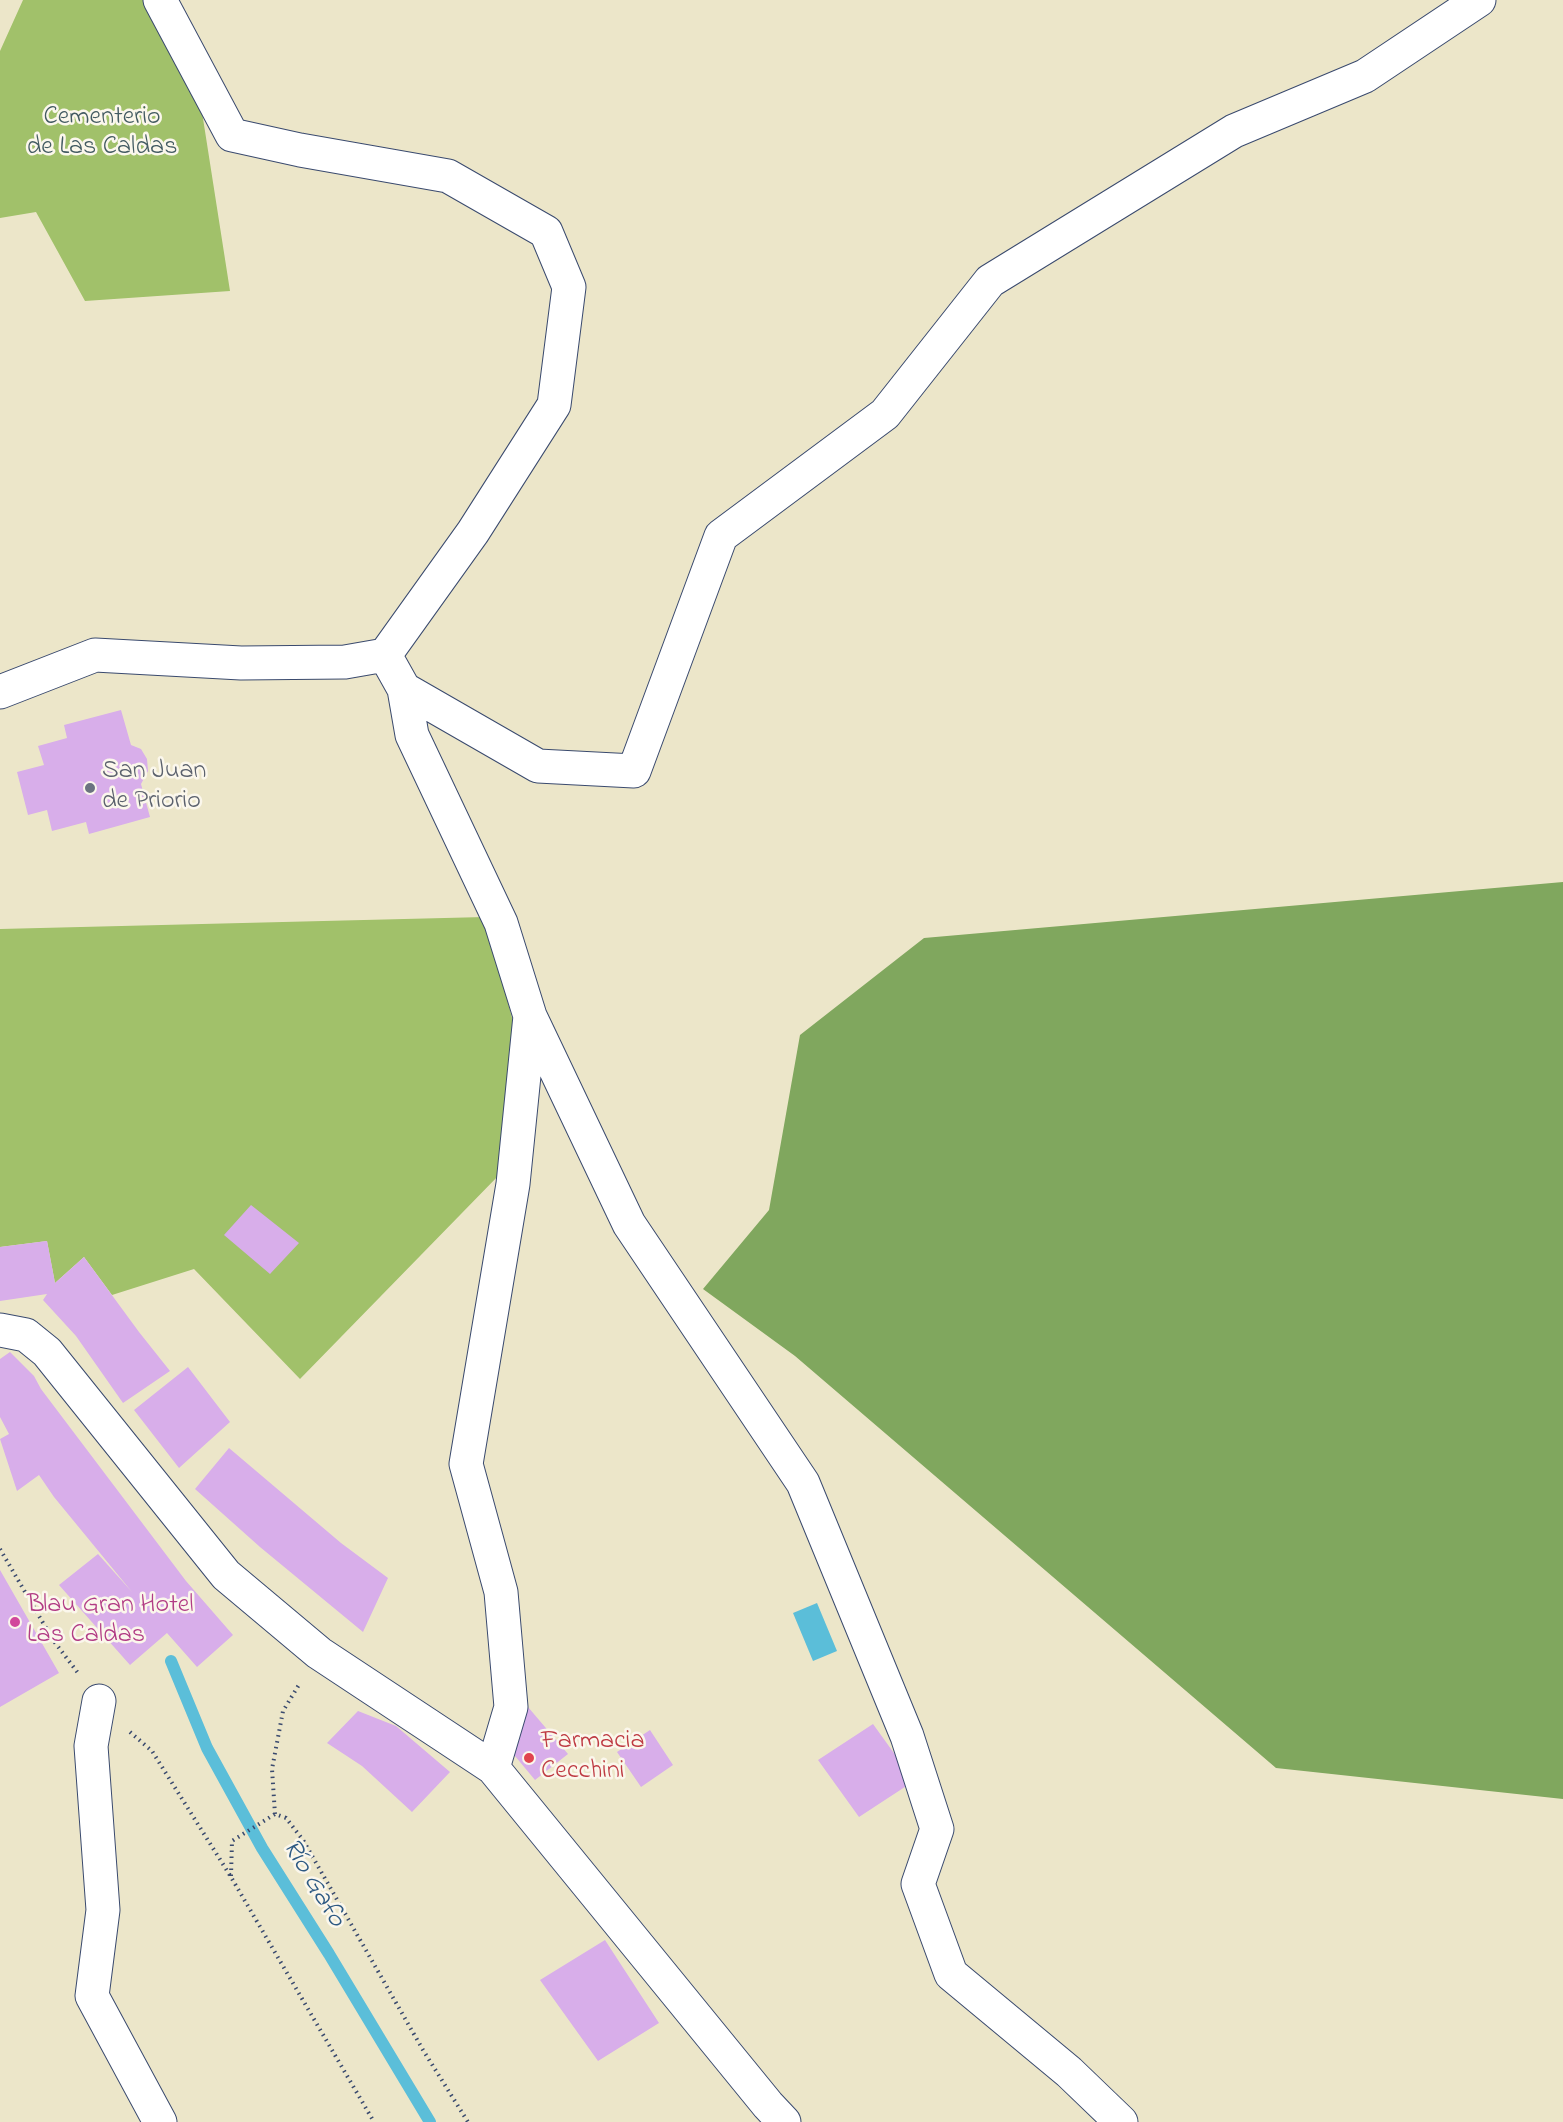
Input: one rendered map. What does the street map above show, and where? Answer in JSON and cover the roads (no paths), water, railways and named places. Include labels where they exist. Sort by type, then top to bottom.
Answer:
[{"type":"street","points":[[0,692],[95,654],[241,663],[345,662],[385,655],[473,532],[554,405],[569,287],[546,232],[448,176],[300,150],[232,135],[160,0]]},
{"type":"street","points":[[404,689],[538,766],[634,771],[721,536],[885,414],[990,281],[1234,131],[1365,76],[1479,0]]},
{"type":"street","points":[[385,655],[404,689],[411,735],[501,923],[530,1016],[628,1224],[803,1483],[907,1736],[937,1829],[918,1884],[951,1974],[1069,2072],[1121,2122]]},
{"type":"street","points":[[493,1768],[511,1707],[501,1592],[466,1464],[513,1184],[530,1016]]},
{"type":"street","points":[[0,1330],[26,1335],[47,1352],[226,1575],[319,1653],[493,1768],[784,2122]]},
{"type":"street","points":[[99,1701],[91,1746],[103,1910],[92,1996],[160,2122]]},
{"type":"water","points":[[817,1603],[837,1651],[813,1661],[793,1613]]},
{"type":"waterway","name":"Río Gafo","points":[[171,1661],[207,1748],[262,1848],[430,2122]]},
{"type":"place","name":"San Juan de Priorio","points":[[90,788]]},
{"type":"place","name":"Blau Gran Hotel Las Caldas","points":[[15,1622]]},
{"type":"place","name":"Farmacia Cecchini","points":[[529,1758]]},
{"type":"park label","name":"Cementerio de Las Caldas","points":[[102,134]]}]
